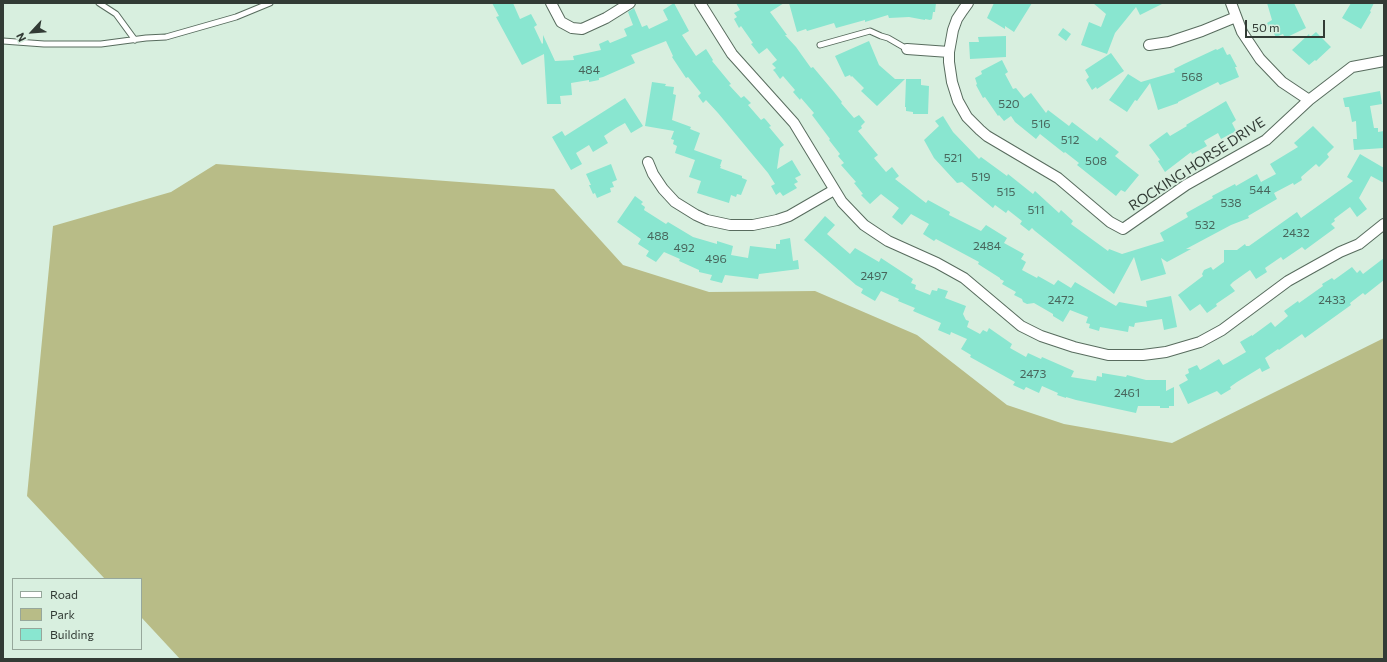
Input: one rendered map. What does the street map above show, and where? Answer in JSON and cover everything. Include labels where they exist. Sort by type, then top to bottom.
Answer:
[{"type":"street","points":[[551,3],[561,22],[572,28],[582,29],[606,18],[630,3]]},
{"type":"street","points":[[700,3],[732,54],[794,123],[842,202],[871,231],[888,241],[937,263],[964,278],[1021,326],[1041,336],[1074,347],[1098,353],[1143,355],[1166,352],[1188,346],[1222,330],[1288,281],[1363,241],[1384,224]]},
{"type":"street","points":[[907,49],[949,52],[953,30],[957,20],[968,3]]},
{"type":"street","points":[[1231,3],[1248,41],[1260,59],[1282,82],[1309,100]]},
{"type":"street","points":[[1149,45],[1169,42],[1202,31],[1236,17]]},
{"type":"street","name":"ROCKING HORSE DRIVE","points":[[949,52],[950,72],[954,87],[962,109],[973,124],[988,136],[1058,178],[1110,222],[1123,229],[1186,185],[1266,140],[1309,100],[1352,67],[1384,61]]},
{"type":"street","points":[[648,162],[653,174],[663,189],[675,202],[696,216],[730,225],[753,225],[789,216],[834,190]]},
{"type":"lane","points":[[99,3],[116,14],[134,40]]},
{"type":"lane","points":[[3,41],[44,44],[101,44],[166,37],[236,17],[270,3]]},
{"type":"lane","points":[[820,45],[870,31],[888,38],[907,49]]},
{"type":"green space","points":[[216,164],[554,189],[623,265],[709,292],[815,291],[917,335],[1007,405],[1064,424],[1172,443],[1384,338],[1384,659],[180,659],[142,618],[142,578],[104,578],[27,496],[53,226],[171,192]]},
{"type":"building","points":[[492,3],[513,3],[520,19],[531,14],[537,25],[534,27],[542,44],[543,35],[555,61],[574,60],[573,56],[601,50],[599,44],[608,40],[610,43],[627,36],[624,29],[633,25],[628,12],[634,8],[642,27],[647,25],[649,29],[668,20],[663,10],[674,3],[689,31],[682,35],[696,56],[706,49],[713,60],[712,61],[731,84],[729,85],[741,98],[744,96],[751,103],[748,105],[761,120],[764,118],[766,120],[771,126],[769,127],[784,145],[780,148],[777,169],[792,160],[801,175],[795,178],[798,182],[794,184],[797,188],[783,196],[780,192],[776,195],[771,186],[775,184],[768,173],[706,100],[703,103],[698,96],[701,93],[688,77],[686,78],[672,57],[673,56],[666,41],[631,55],[635,63],[599,78],[599,80],[571,83],[572,95],[560,96],[561,104],[547,104],[544,54],[522,65],[496,17],[499,16]]},
{"type":"building","points":[[736,3],[784,3],[770,12],[787,35],[785,35],[796,47],[811,68],[813,67],[834,92],[854,118],[859,115],[865,122],[861,126],[862,128],[858,131],[878,155],[874,158],[886,172],[892,167],[899,176],[895,179],[926,203],[928,200],[950,212],[949,215],[981,231],[986,225],[1007,238],[1004,243],[1024,254],[1021,259],[1026,262],[1022,270],[1037,278],[1038,276],[1054,285],[1058,280],[1071,288],[1075,282],[1116,306],[1119,302],[1147,307],[1146,301],[1171,296],[1177,327],[1164,330],[1162,319],[1135,323],[1134,327],[1129,326],[1128,332],[1100,327],[1099,331],[1089,328],[1090,324],[1086,323],[1088,317],[1070,310],[1063,322],[1053,316],[1053,314],[1034,303],[1027,304],[1023,302],[1022,299],[1014,295],[1016,292],[1002,284],[1004,281],[978,264],[979,262],[936,239],[934,241],[923,234],[929,224],[911,214],[902,225],[892,217],[899,208],[881,194],[870,204],[861,195],[863,194],[854,183],[856,182],[841,165],[844,163],[838,156],[840,154],[812,115],[814,113],[801,98],[800,100],[793,92],[795,90],[783,76],[780,79],[773,70],[776,68],[772,64],[777,60],[767,48],[759,54],[751,44],[753,43],[741,26],[739,28],[734,19],[737,17],[734,13],[740,10]]},
{"type":"building","points":[[789,3],[936,3],[935,12],[933,12],[932,19],[930,20],[909,17],[889,18],[888,15],[865,22],[865,20],[836,28],[834,23],[807,31],[806,29],[797,32]]},
{"type":"building","points":[[994,3],[1032,3],[1014,32],[1005,26],[1005,29],[987,18]]},
{"type":"building","points":[[1093,3],[1164,3],[1140,15],[1136,7],[1115,33],[1107,54],[1081,45],[1089,22],[1101,27],[1106,14]]},
{"type":"building","points":[[1267,3],[1294,3],[1306,28],[1285,38],[1283,34],[1276,37],[1273,32],[1272,33],[1267,23],[1272,20]]},
{"type":"building","points":[[1351,3],[1374,3],[1370,11],[1371,12],[1361,29],[1342,18]]},
{"type":"building","points":[[1063,28],[1071,34],[1066,41],[1058,35]]},
{"type":"building","points":[[1316,32],[1331,47],[1316,61],[1315,60],[1309,65],[1292,50],[1309,34],[1310,37]]},
{"type":"building","points":[[1006,36],[1006,57],[970,59],[969,42],[979,42],[978,37]]},
{"type":"building","points":[[869,41],[879,65],[895,79],[905,79],[877,106],[861,91],[864,88],[852,76],[851,77],[850,75],[845,77],[835,56]]},
{"type":"building","points":[[1223,47],[1227,55],[1230,54],[1237,67],[1235,67],[1239,77],[1220,85],[1218,82],[1178,103],[1158,110],[1150,83],[1127,112],[1109,100],[1128,74],[1141,82],[1175,72],[1174,69]]},
{"type":"building","points":[[1111,53],[1124,71],[1097,89],[1096,87],[1092,90],[1086,80],[1089,77],[1085,70]]},
{"type":"building","points":[[1002,60],[1008,72],[1005,74],[1013,89],[1016,88],[1024,98],[1031,93],[1046,113],[1048,110],[1069,126],[1072,122],[1097,141],[1100,137],[1119,152],[1115,156],[1139,175],[1125,192],[1121,190],[1116,196],[1077,165],[1079,163],[1040,134],[1036,139],[1015,122],[1011,116],[1004,121],[999,115],[998,116],[985,97],[983,98],[976,85],[975,78],[982,74],[981,71]]},
{"type":"building","points":[[906,79],[921,79],[921,85],[929,86],[928,114],[913,114],[913,112],[906,111]]},
{"type":"building","points":[[652,82],[674,87],[673,94],[676,95],[672,120],[691,127],[690,129],[700,133],[694,150],[722,160],[720,168],[742,176],[742,178],[747,180],[741,195],[737,194],[736,197],[731,195],[729,203],[697,193],[701,181],[689,177],[695,160],[675,153],[677,146],[673,144],[674,140],[671,139],[674,131],[645,126]]},
{"type":"building","points":[[1380,91],[1382,104],[1370,106],[1374,128],[1378,128],[1378,132],[1384,131],[1384,148],[1354,150],[1353,139],[1357,139],[1356,121],[1352,122],[1349,107],[1345,107],[1343,98]]},
{"type":"building","points":[[625,98],[643,126],[631,133],[625,123],[616,128],[604,136],[608,143],[593,152],[589,145],[576,153],[582,164],[571,170],[552,137],[562,131],[565,136]]},
{"type":"building","points":[[1226,101],[1236,120],[1232,123],[1236,131],[1221,139],[1218,133],[1204,141],[1207,146],[1192,154],[1191,152],[1165,172],[1158,161],[1160,160],[1149,145],[1167,132],[1170,136]]},
{"type":"building","points":[[943,116],[953,132],[979,159],[981,157],[1007,176],[1008,174],[1033,194],[1035,191],[1059,213],[1061,210],[1073,221],[1071,224],[1108,251],[1109,249],[1122,254],[1164,241],[1160,233],[1188,217],[1186,213],[1213,198],[1212,196],[1235,184],[1236,186],[1257,174],[1261,182],[1276,174],[1270,164],[1298,147],[1294,143],[1313,126],[1334,147],[1327,154],[1329,157],[1319,167],[1316,164],[1301,177],[1302,180],[1274,193],[1277,199],[1248,216],[1249,218],[1231,225],[1186,249],[1191,249],[1167,262],[1161,258],[1166,274],[1141,281],[1134,257],[1114,294],[1032,228],[1029,231],[1020,224],[1022,221],[1008,210],[1006,213],[995,205],[993,208],[962,182],[957,183],[934,158],[924,140],[939,126],[935,121]]},
{"type":"building","points":[[1360,154],[1384,168],[1384,183],[1371,176],[1359,198],[1367,209],[1357,217],[1350,207],[1334,219],[1335,221],[1331,224],[1335,228],[1305,250],[1302,247],[1283,260],[1281,257],[1265,268],[1267,272],[1256,279],[1250,270],[1230,285],[1235,291],[1216,304],[1217,306],[1207,313],[1200,304],[1190,311],[1178,295],[1203,276],[1202,274],[1204,270],[1211,267],[1213,270],[1224,262],[1224,250],[1237,250],[1245,244],[1246,246],[1249,246],[1297,212],[1301,218],[1353,181],[1347,177]]},
{"type":"building","points":[[611,164],[617,180],[612,182],[614,187],[610,188],[611,192],[597,198],[595,193],[593,194],[586,174]]},
{"type":"building","points":[[635,196],[643,202],[641,204],[645,207],[644,210],[666,224],[668,222],[693,237],[717,244],[717,241],[733,246],[731,255],[748,258],[750,246],[776,249],[776,244],[780,244],[780,240],[790,238],[793,261],[798,260],[799,269],[759,274],[758,279],[725,275],[722,283],[710,280],[712,275],[699,272],[699,270],[679,261],[680,259],[664,252],[656,262],[646,256],[649,251],[638,244],[641,239],[617,222]]},
{"type":"building","points":[[825,216],[835,225],[827,234],[850,254],[855,248],[879,262],[881,258],[913,279],[911,283],[916,285],[915,289],[930,295],[932,290],[937,291],[938,288],[948,291],[945,298],[966,306],[963,314],[966,320],[969,321],[967,327],[980,334],[983,330],[987,332],[989,328],[1012,344],[1010,348],[1026,357],[1028,353],[1041,359],[1042,357],[1074,371],[1071,377],[1096,381],[1097,376],[1102,377],[1102,373],[1126,377],[1127,375],[1146,380],[1166,380],[1166,391],[1174,387],[1174,406],[1169,406],[1169,408],[1160,408],[1160,406],[1138,406],[1136,413],[1066,398],[1057,395],[1058,393],[1042,386],[1039,393],[1026,387],[1024,390],[1013,385],[1015,382],[970,357],[971,355],[961,349],[967,339],[951,332],[950,335],[938,330],[941,323],[913,311],[915,308],[898,301],[899,299],[881,291],[875,301],[861,293],[863,289],[856,285],[804,240]]},
{"type":"building","points":[[1384,258],[1384,280],[1365,295],[1363,293],[1350,303],[1351,305],[1305,338],[1302,334],[1265,358],[1270,368],[1262,372],[1260,368],[1237,382],[1230,387],[1231,389],[1221,395],[1217,391],[1188,404],[1179,385],[1188,380],[1185,375],[1189,373],[1188,369],[1197,365],[1200,370],[1219,359],[1223,365],[1227,363],[1246,352],[1240,342],[1252,336],[1271,322],[1275,327],[1288,316],[1284,311],[1298,301],[1299,303],[1323,286],[1322,284],[1332,278],[1334,280],[1352,267],[1357,273],[1360,270],[1363,274]]}]
